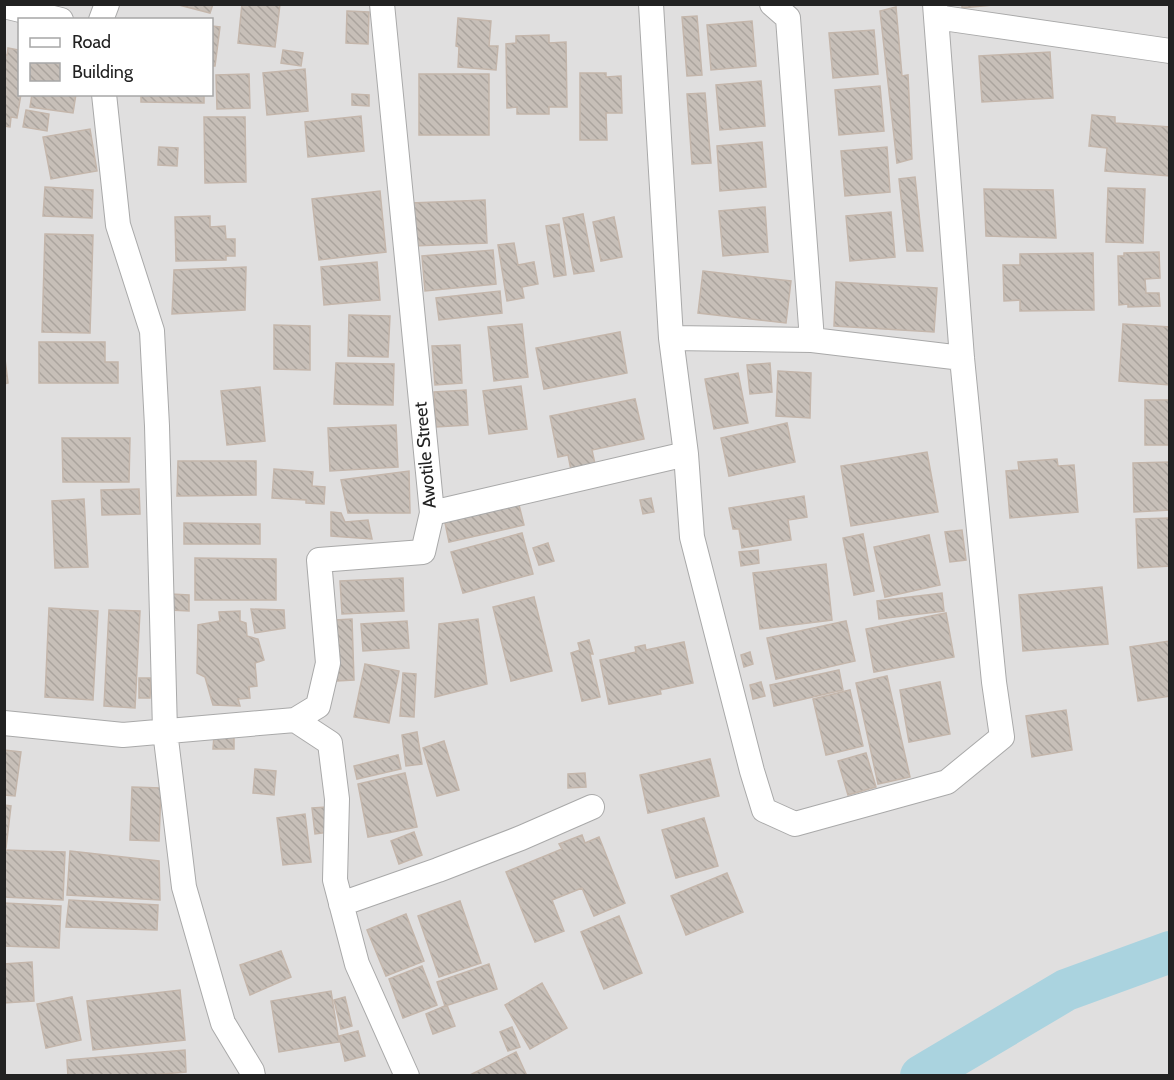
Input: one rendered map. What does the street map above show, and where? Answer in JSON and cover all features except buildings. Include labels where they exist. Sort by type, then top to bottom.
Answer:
[{"type":"street","name":"Awotile Street","points":[[295,720],[318,706],[328,663],[319,560],[423,552],[432,513],[382,4]]},
{"type":"street","points":[[651,4],[670,338],[686,454],[692,537],[764,810],[795,824],[947,782],[1002,737],[994,682],[962,358],[935,11],[1170,51]]},
{"type":"street","points":[[772,4],[788,18],[812,340]]},
{"type":"street","points":[[4,6],[53,18]]},
{"type":"street","points":[[104,96],[118,225],[152,331],[157,426],[165,731],[184,887],[223,1023],[253,1076]]},
{"type":"street","points":[[670,338],[812,340],[962,358]]},
{"type":"street","points":[[432,513],[686,454]]},
{"type":"street","points":[[4,723],[123,735],[295,720],[330,743],[337,799],[334,880],[357,964],[407,1076]]},
{"type":"street","points":[[341,904],[480,854],[592,807]]},
{"type":"shaded area","points":[[5,5],[1169,5],[1169,1075],[5,1075]]},
{"type":"waterway","points":[[921,1076],[1066,990],[1170,952]]}]
